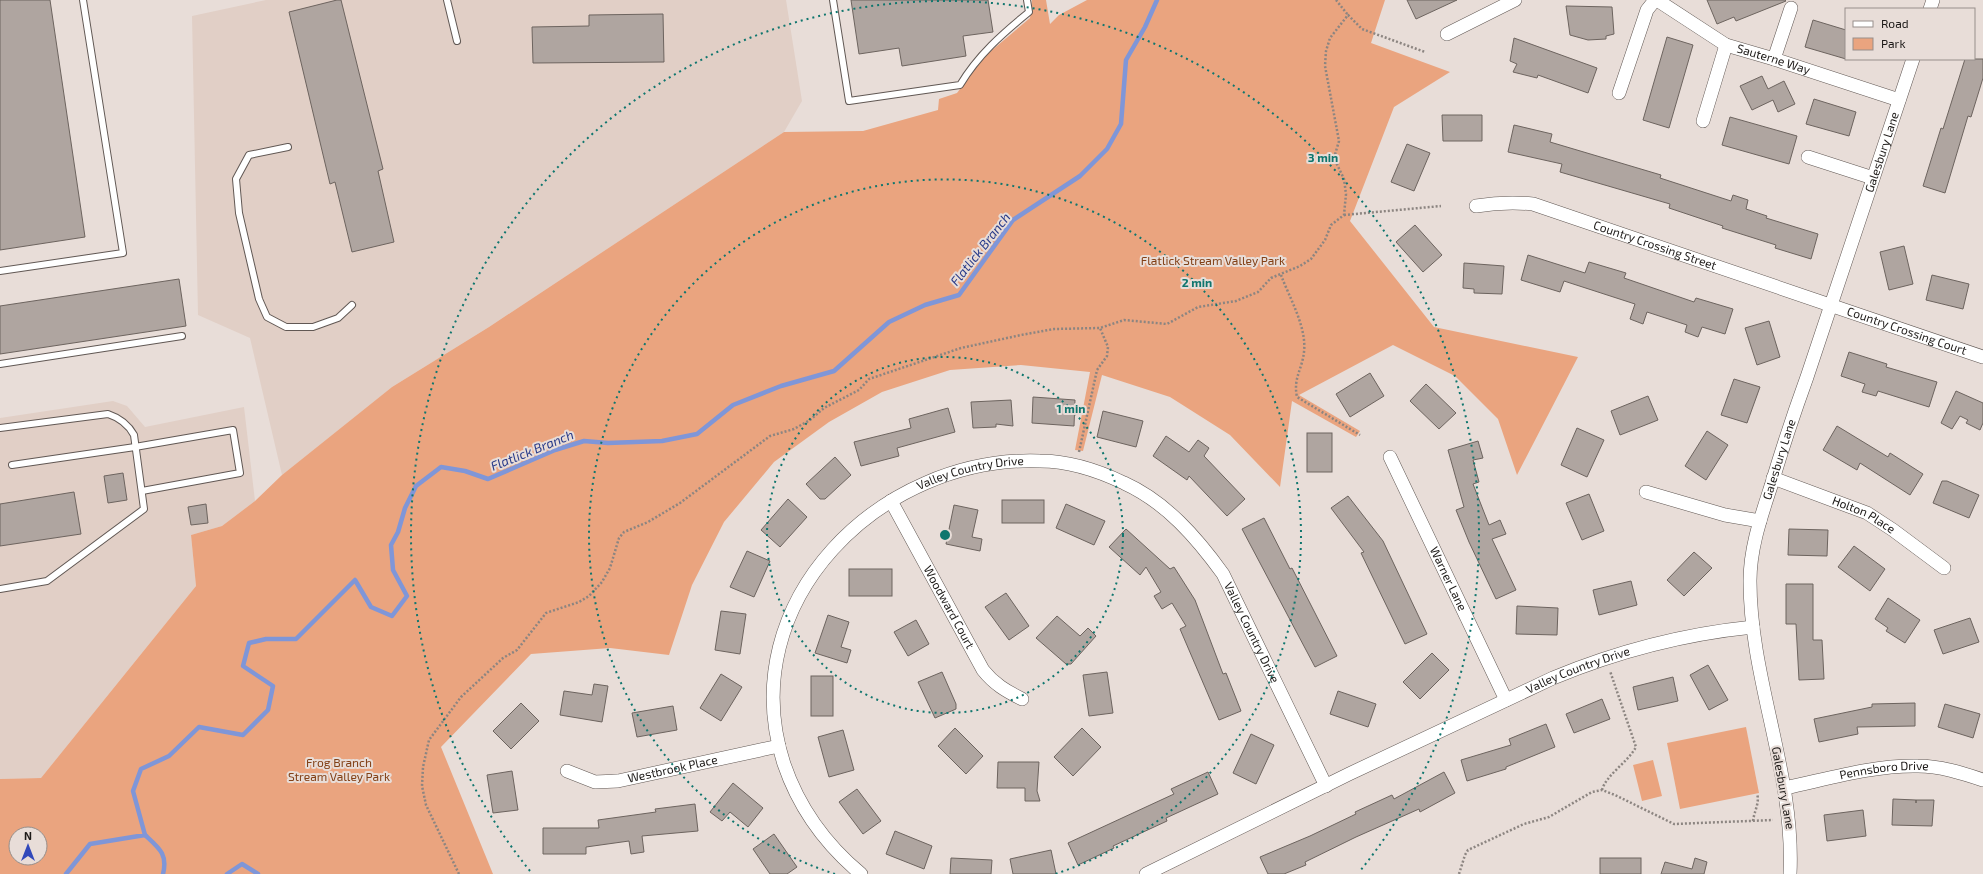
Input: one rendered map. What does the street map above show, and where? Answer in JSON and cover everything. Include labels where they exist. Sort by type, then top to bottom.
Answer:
[{"type":"street","points":[[1447,34],[1515,0]]},
{"type":"street","points":[[1619,93],[1647,10],[1656,0]]},
{"type":"street","name":"Sauterne Way","points":[[1656,0],[1726,45],[1900,100]]},
{"type":"street","points":[[1774,59],[1791,8]]},
{"type":"street","points":[[1703,121],[1726,45]]},
{"type":"street","name":"Galesbury Lane","points":[[1790,874],[1791,835],[1785,788],[1763,687],[1753,627],[1751,566],[1754,542],[1773,478],[1913,60]]},
{"type":"street","points":[[1808,157],[1873,178]]},
{"type":"street","name":"Country Crossing Street","points":[[1476,206],[1508,202],[1532,204],[1831,305]]},
{"type":"street","name":"Country Crossing Court","points":[[1831,305],[1983,357]]},
{"type":"street","name":"Warner Lane","points":[[1390,457],[1506,700]]},
{"type":"street","name":"Valley Country Drive","points":[[861,874],[832,848],[813,823],[791,783],[778,746],[774,704],[775,676],[781,640],[794,605],[808,579],[826,555],[853,528],[891,502],[942,477],[986,464],[1010,461],[1042,460],[1079,467],[1125,483],[1148,497],[1193,534],[1223,574],[1326,786]]},
{"type":"street","name":"Holton Place","points":[[1773,478],[1867,513],[1893,530],[1944,568]]},
{"type":"street","points":[[1646,492],[1725,515],[1760,521]]},
{"type":"street","name":"Woodward Court","points":[[891,502],[983,670],[992,681],[1005,691],[1022,699]]},
{"type":"street","name":"Valley Country Drive","points":[[1146,874],[1506,700],[1586,664],[1668,640],[1706,632],[1753,627]]},
{"type":"street","name":"Westbrook Place","points":[[567,770],[595,782],[618,781],[778,746]]},
{"type":"street","name":"Pennsboro Drive","points":[[1785,788],[1899,766],[1937,768],[1955,771],[1983,780]]},
{"type":"lane","points":[[0,271],[123,253],[83,0]]},
{"type":"lane","points":[[448,0],[458,41]]},
{"type":"lane","points":[[833,0],[849,101],[960,85],[973,64],[990,46],[1029,12],[1027,0]]},
{"type":"lane","points":[[288,148],[250,155],[236,179],[239,213],[259,299],[267,317],[286,327],[313,327],[338,318],[352,305]]},
{"type":"lane","points":[[0,364],[182,336]]},
{"type":"lane","points":[[0,428],[108,414],[118,417],[131,429],[144,509],[46,581],[0,589]]},
{"type":"lane","points":[[12,465],[135,447],[233,430],[240,473],[142,491]]},
{"type":"path","points":[[1336,0],[1362,30],[1425,52]]},
{"type":"path","points":[[1344,215],[1346,194],[1344,179],[1334,158],[1339,141],[1325,66],[1326,52],[1330,38],[1348,15]]},
{"type":"path","points":[[459,874],[426,805],[422,786],[422,767],[428,740],[461,698],[503,658],[517,650],[546,613],[579,602],[589,596],[602,582],[610,568],[619,538],[624,532],[648,522],[680,503],[770,436],[794,429],[810,420],[824,408],[859,390],[869,379],[961,348],[1054,329],[1100,328],[1124,320],[1167,324],[1198,307],[1236,300],[1258,292],[1271,278],[1300,266],[1311,259],[1326,240],[1331,225],[1344,215],[1441,206]]},
{"type":"path","points":[[1281,275],[1292,302],[1304,343],[1304,353],[1295,383],[1297,397],[1360,435]]},
{"type":"path","points":[[1079,452],[1097,370],[1104,364],[1108,356],[1108,347],[1100,328]]},
{"type":"path","points":[[1602,790],[1604,784],[1632,755],[1636,747],[1610,671]]},
{"type":"path","points":[[1459,874],[1468,850],[1524,824],[1548,817],[1592,792],[1602,790],[1674,824],[1773,820]]},
{"type":"path","points":[[1753,821],[1754,811],[1759,800],[1757,794]]},
{"type":"shaded area","points":[[266,0],[786,0],[802,101],[784,132],[489,327],[392,387],[282,475],[250,338],[198,315],[192,16]]},
{"type":"shaded area","points":[[113,401],[127,406],[145,427],[244,407],[255,501],[222,526],[191,535],[196,586],[41,778],[0,779],[0,418]]},
{"type":"green space","points":[[1032,0],[1046,0],[1050,24],[1059,15],[1087,0],[1385,0],[1371,43],[1450,72],[1394,107],[1350,221],[1434,327],[1578,357],[1517,475],[1498,419],[1455,376],[1393,345],[1299,395],[1360,431],[1356,437],[1292,401],[1280,487],[1230,435],[1170,397],[1102,375],[1083,451],[1075,450],[1090,372],[1021,365],[950,370],[882,392],[829,422],[774,462],[724,522],[692,585],[669,655],[610,648],[531,654],[441,747],[493,874],[0,874],[0,779],[41,778],[196,586],[191,535],[222,526],[255,501],[282,475],[392,387],[489,327],[784,132],[863,131],[938,110],[939,99],[957,93],[985,56],[1030,18]]},
{"type":"green space","points":[[1746,727],[1759,793],[1680,809],[1667,743]]},
{"type":"green space","points":[[1653,760],[1662,796],[1642,801],[1633,765]]},
{"type":"building","points":[[0,0],[50,0],[85,237],[0,250]]},
{"type":"building","points":[[341,0],[383,169],[378,171],[394,242],[352,252],[335,182],[330,184],[289,12]]},
{"type":"building","points":[[851,0],[988,0],[993,32],[963,36],[966,56],[902,66],[899,48],[859,54]]},
{"type":"building","points":[[1407,0],[1457,0],[1416,19]]},
{"type":"building","points":[[1707,0],[1786,1],[1736,21],[1734,17],[1717,24]]},
{"type":"building","points":[[1566,6],[1612,7],[1614,34],[1606,36],[1606,39],[1588,40],[1570,35]]},
{"type":"building","points":[[663,14],[664,62],[533,63],[532,27],[589,26],[589,15]]},
{"type":"building","points":[[1813,20],[1845,30],[1845,59],[1805,47]]},
{"type":"building","points":[[1667,37],[1693,45],[1669,128],[1643,120]]},
{"type":"building","points":[[1514,38],[1597,68],[1588,93],[1538,75],[1537,78],[1513,72],[1517,64],[1510,61]]},
{"type":"building","points":[[1983,59],[1983,78],[1971,117],[1968,116],[1945,193],[1923,186],[1941,128],[1943,129],[1965,60]]},
{"type":"building","points":[[1762,76],[1768,89],[1784,81],[1795,104],[1778,112],[1773,100],[1752,110],[1740,86]]},
{"type":"building","points":[[1814,99],[1856,112],[1849,136],[1806,124]]},
{"type":"building","points":[[1442,115],[1482,115],[1482,141],[1443,141]]},
{"type":"building","points":[[1730,117],[1797,136],[1789,164],[1722,145]]},
{"type":"building","points":[[1514,125],[1552,134],[1550,142],[1661,175],[1660,178],[1731,201],[1733,195],[1748,200],[1746,209],[1767,216],[1766,218],[1818,234],[1811,259],[1775,248],[1776,245],[1722,228],[1723,226],[1669,208],[1670,204],[1560,172],[1562,164],[1508,152]]},
{"type":"building","points":[[1407,144],[1430,153],[1414,191],[1391,182]]},
{"type":"building","points":[[1415,225],[1442,255],[1423,272],[1396,242]]},
{"type":"building","points":[[1904,246],[1913,284],[1889,290],[1880,252]]},
{"type":"building","points":[[1528,255],[1585,273],[1589,262],[1626,273],[1624,278],[1694,302],[1696,298],[1733,309],[1725,334],[1702,327],[1698,337],[1685,332],[1687,325],[1647,312],[1643,324],[1630,319],[1635,304],[1564,281],[1560,292],[1521,280]]},
{"type":"building","points":[[1464,263],[1504,266],[1502,294],[1474,293],[1474,289],[1463,288]]},
{"type":"building","points":[[1932,275],[1969,284],[1963,309],[1926,300]]},
{"type":"building","points":[[179,279],[186,326],[0,354],[0,306]]},
{"type":"building","points":[[1769,321],[1780,357],[1757,365],[1745,328]]},
{"type":"building","points":[[1849,352],[1887,364],[1886,367],[1937,382],[1929,407],[1878,391],[1876,396],[1862,392],[1865,384],[1841,376]]},
{"type":"building","points":[[1370,373],[1384,396],[1350,417],[1336,394]]},
{"type":"building","points":[[1734,379],[1760,387],[1747,423],[1721,415]]},
{"type":"building","points":[[1426,384],[1456,413],[1439,429],[1410,401]]},
{"type":"building","points":[[1956,391],[1983,403],[1983,423],[1980,430],[1966,423],[1968,420],[1960,416],[1952,429],[1941,423]]},
{"type":"building","points":[[1648,396],[1658,420],[1620,435],[1611,411]]},
{"type":"building","points":[[1033,397],[1075,400],[1074,426],[1032,423]]},
{"type":"building","points":[[1011,400],[1013,426],[996,424],[996,427],[973,428],[971,402]]},
{"type":"building","points":[[948,408],[955,432],[897,448],[899,456],[861,466],[854,442],[911,428],[909,419]]},
{"type":"building","points":[[1103,411],[1143,421],[1136,447],[1097,437]]},
{"type":"building","points":[[1837,426],[1888,457],[1890,453],[1923,474],[1910,495],[1860,463],[1857,470],[1823,450]]},
{"type":"building","points":[[1577,428],[1604,440],[1587,477],[1561,465]]},
{"type":"building","points":[[1707,431],[1728,445],[1706,480],[1685,466]]},
{"type":"building","points":[[1307,433],[1332,433],[1332,472],[1307,472]]},
{"type":"building","points":[[1166,436],[1189,452],[1198,440],[1209,448],[1204,456],[1245,499],[1227,516],[1189,476],[1187,480],[1153,456]]},
{"type":"building","points":[[1478,441],[1483,458],[1473,460],[1479,482],[1473,484],[1489,525],[1500,520],[1506,534],[1492,539],[1516,590],[1496,599],[1469,542],[1456,510],[1464,507],[1448,450]]},
{"type":"building","points":[[835,457],[851,475],[825,499],[820,499],[806,484]]},
{"type":"building","points":[[123,473],[127,500],[108,503],[104,476]]},
{"type":"building","points":[[1942,481],[1947,481],[1979,495],[1969,518],[1933,503]]},
{"type":"building","points":[[74,492],[81,534],[0,546],[0,504]]},
{"type":"building","points":[[1589,494],[1604,531],[1582,540],[1566,503]]},
{"type":"building","points":[[1348,496],[1383,541],[1427,634],[1405,644],[1361,553],[1364,552],[1331,508]]},
{"type":"building","points":[[788,499],[807,517],[780,547],[761,530]]},
{"type":"building","points":[[1002,500],[1044,500],[1044,523],[1002,523]]},
{"type":"building","points":[[206,504],[208,523],[191,525],[188,507]]},
{"type":"building","points":[[1066,504],[1105,521],[1094,545],[1056,528]]},
{"type":"building","points":[[954,505],[978,510],[972,537],[982,539],[980,551],[946,544]]},
{"type":"building","points":[[1264,518],[1290,569],[1292,568],[1337,656],[1315,667],[1242,529]]},
{"type":"building","points":[[1126,529],[1170,569],[1174,567],[1195,600],[1223,674],[1226,673],[1241,711],[1219,720],[1180,629],[1186,626],[1172,603],[1162,609],[1154,596],[1161,592],[1146,567],[1140,575],[1109,547]]},
{"type":"building","points":[[1789,529],[1828,530],[1827,556],[1788,555]]},
{"type":"building","points":[[1854,546],[1885,569],[1870,591],[1838,567]]},
{"type":"building","points":[[747,551],[770,561],[754,597],[730,587]]},
{"type":"building","points":[[1694,552],[1712,568],[1684,596],[1667,580]]},
{"type":"building","points":[[849,569],[892,569],[892,596],[849,596]]},
{"type":"building","points":[[1631,581],[1637,605],[1599,615],[1593,590]]},
{"type":"building","points":[[1786,584],[1813,584],[1813,640],[1822,640],[1824,679],[1799,680],[1796,624],[1786,624]]},
{"type":"building","points":[[1006,593],[1029,626],[1009,640],[985,607]]},
{"type":"building","points":[[1888,598],[1920,620],[1905,643],[1886,631],[1888,628],[1875,619]]},
{"type":"building","points":[[1517,606],[1558,608],[1557,635],[1516,634]]},
{"type":"building","points":[[721,611],[746,614],[740,654],[715,650]]},
{"type":"building","points":[[828,615],[849,622],[841,647],[851,650],[847,663],[815,653]]},
{"type":"building","points":[[1057,616],[1080,636],[1088,628],[1096,636],[1071,664],[1066,664],[1036,638]]},
{"type":"building","points":[[1970,618],[1979,642],[1943,654],[1934,630]]},
{"type":"building","points":[[916,620],[929,644],[908,656],[894,632]]},
{"type":"building","points":[[1432,653],[1449,670],[1420,699],[1403,682]]},
{"type":"building","points":[[1708,665],[1728,700],[1709,710],[1690,675]]},
{"type":"building","points":[[942,672],[956,704],[956,709],[935,718],[918,682]]},
{"type":"building","points":[[1107,672],[1113,713],[1089,716],[1083,675]]},
{"type":"building","points":[[721,674],[742,687],[721,721],[700,708]]},
{"type":"building","points":[[811,676],[833,676],[833,716],[811,716]]},
{"type":"building","points":[[1673,677],[1678,701],[1638,710],[1633,687]]},
{"type":"building","points":[[594,684],[608,686],[602,722],[560,715],[564,691],[592,695]]},
{"type":"building","points":[[1338,691],[1376,704],[1368,727],[1330,714]]},
{"type":"building","points":[[1602,699],[1610,719],[1574,733],[1566,714]]},
{"type":"building","points":[[521,703],[539,721],[511,749],[493,731]]},
{"type":"building","points":[[1915,703],[1915,726],[1857,727],[1858,734],[1819,742],[1814,719],[1872,707],[1872,704]]},
{"type":"building","points":[[1945,704],[1980,714],[1973,738],[1938,727]]},
{"type":"building","points":[[673,706],[677,730],[637,737],[632,713]]},
{"type":"building","points":[[1546,724],[1555,747],[1506,767],[1506,769],[1467,781],[1461,760],[1511,745],[1509,739]]},
{"type":"building","points":[[955,728],[983,756],[966,774],[938,746]]},
{"type":"building","points":[[1082,728],[1101,747],[1073,776],[1054,757]]},
{"type":"building","points":[[843,730],[854,770],[829,777],[818,737]]},
{"type":"building","points":[[1251,734],[1274,745],[1256,784],[1233,773]]},
{"type":"building","points":[[998,762],[1039,762],[1037,791],[1040,801],[1025,801],[1025,788],[997,788]]},
{"type":"building","points":[[512,771],[518,810],[493,813],[487,775]]},
{"type":"building","points":[[1208,772],[1218,794],[1166,818],[1167,821],[1113,846],[1114,848],[1078,865],[1068,843],[1174,794],[1171,789]]},
{"type":"building","points":[[1444,772],[1455,793],[1420,812],[1419,809],[1356,837],[1305,862],[1306,865],[1284,874],[1268,874],[1260,857],[1310,836],[1356,814],[1355,812],[1392,795],[1394,799]]},
{"type":"building","points":[[733,783],[763,808],[748,827],[730,812],[722,821],[710,812]]},
{"type":"building","points":[[857,789],[881,821],[863,834],[839,802]]},
{"type":"building","points":[[1893,799],[1934,800],[1932,826],[1892,825]]},
{"type":"building","points":[[695,804],[698,831],[642,836],[644,852],[631,854],[629,841],[586,847],[586,854],[543,854],[543,828],[599,828],[598,820],[656,812],[655,809]]},
{"type":"building","points":[[1863,810],[1866,836],[1827,841],[1824,815]]},
{"type":"building","points":[[895,831],[932,846],[924,869],[886,854]]},
{"type":"building","points":[[774,834],[797,867],[787,874],[770,874],[753,849]]},
{"type":"building","points":[[1051,850],[1056,874],[1013,874],[1010,859]]},
{"type":"building","points":[[951,858],[992,860],[991,874],[950,874]]},
{"type":"building","points":[[1600,858],[1641,858],[1641,874],[1600,874]]},
{"type":"building","points":[[1695,858],[1707,862],[1704,874],[1661,874],[1665,862],[1692,869]]},
{"type":"waterway","name":"Flatlick Branch","points":[[66,874],[90,844],[145,835],[133,791],[141,769],[169,756],[199,727],[243,735],[268,710],[273,686],[243,666],[249,643],[266,639],[296,639],[355,580],[371,607],[392,616],[407,596],[393,570],[391,545],[398,532],[405,508],[416,486],[441,467],[465,471],[488,479],[555,450],[584,441],[608,443],[662,441],[697,434],[733,405],[781,386],[834,371],[889,322],[925,305],[959,295],[1013,220],[1080,176],[1107,149],[1121,124],[1126,60],[1145,27],[1157,0]]},
{"type":"waterway","points":[[145,835],[158,848],[163,856],[163,874]]},
{"type":"waterway","points":[[227,874],[242,864],[258,874]]},
{"type":"park label","name":"Flatlick Stream Valley Park","points":[[1213,261]]},
{"type":"park label","name":"Frog Branch Stream Valley Park","points":[[339,770]]}]
